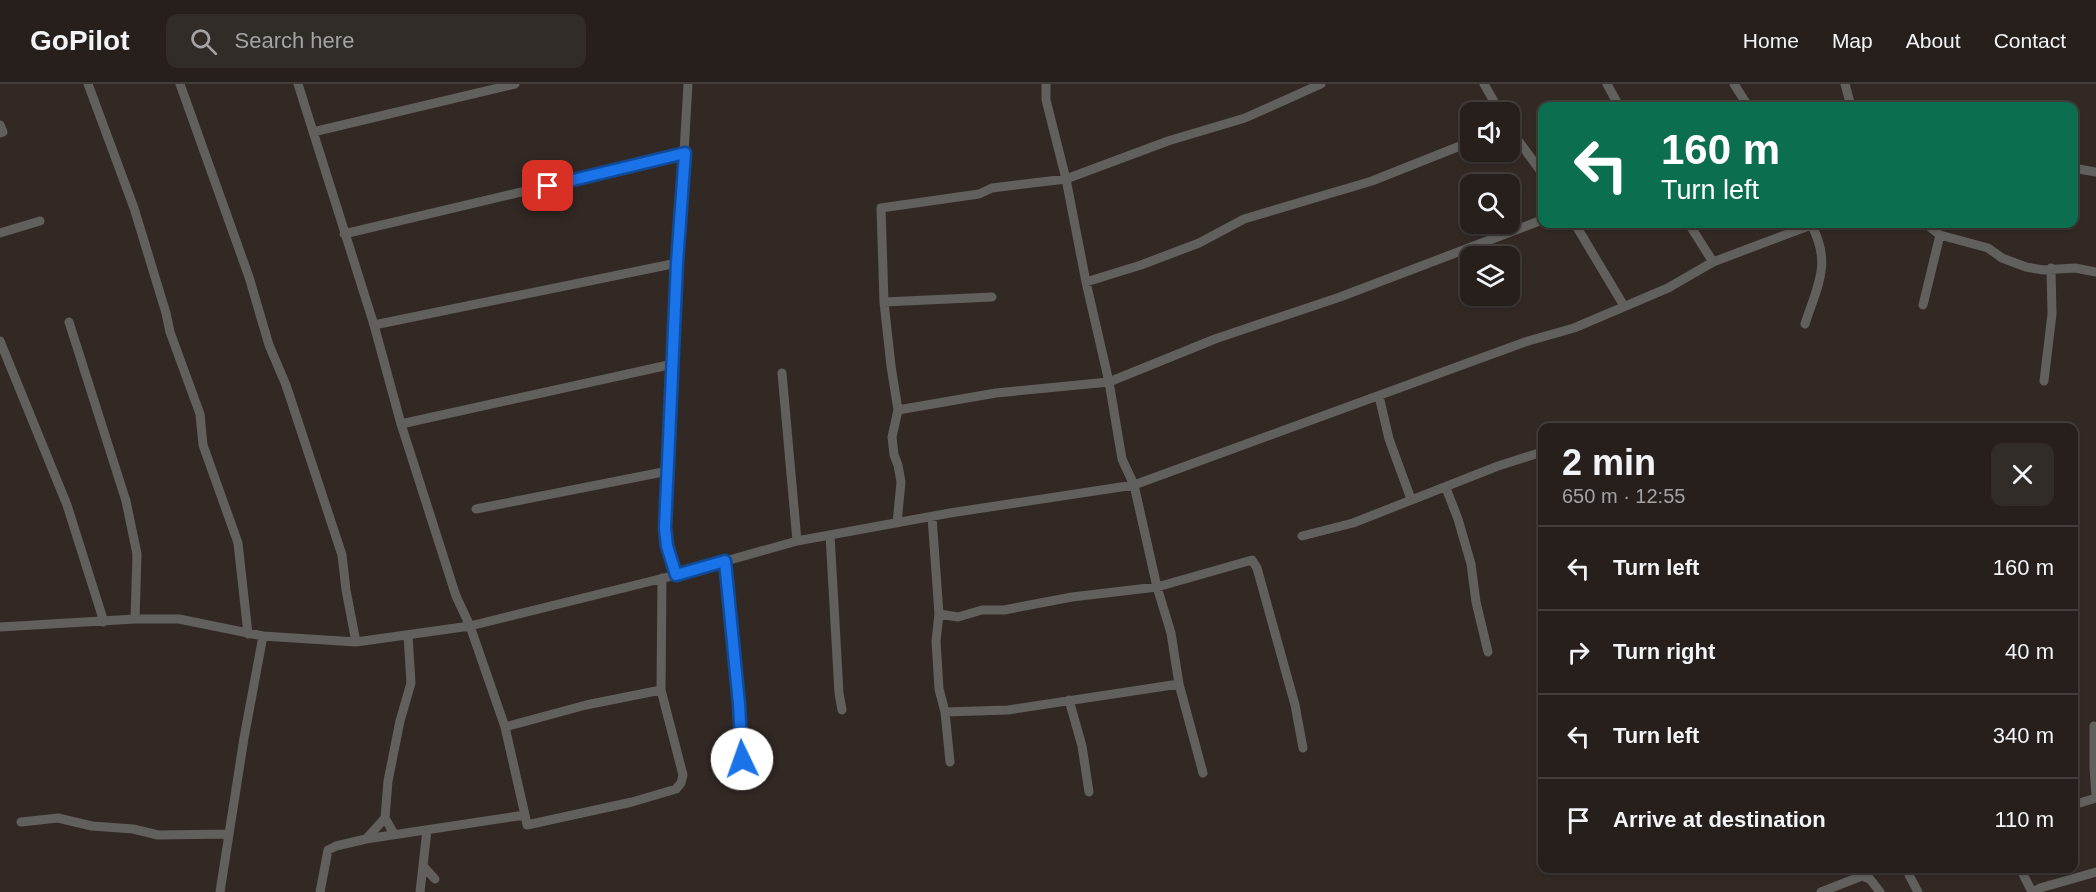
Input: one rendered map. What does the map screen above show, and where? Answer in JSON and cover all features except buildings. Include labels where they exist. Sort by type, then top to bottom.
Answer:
[{"type":"street","points":[[88,84],[134,208],[170,332],[200,414],[203,445],[238,543],[248,634]]},
{"type":"street","points":[[180,84],[249,277],[342,555],[356,642]]},
{"type":"street","points":[[298,84],[374,325],[401,424],[456,596],[470,626],[505,727],[527,825],[633,802],[676,789],[681,783],[683,775],[662,690],[662,578]]},
{"type":"street","points":[[314,132],[515,84]]},
{"type":"street","points":[[676,575],[667,546],[665,528],[688,84]]},
{"type":"street","points":[[1046,84],[1046,100],[1066,179],[1109,382],[1122,459],[1134,484],[1156,587],[1171,633],[1179,684],[1203,773]]},
{"type":"street","points":[[897,522],[901,482],[892,437],[898,410],[884,303],[881,208],[979,194],[992,188],[1066,179],[1168,141],[1245,118],[1321,84]]},
{"type":"street","points":[[1484,84],[1494,102]]},
{"type":"street","points":[[1607,84],[1618,102]]},
{"type":"street","points":[[1734,84],[1745,102]]},
{"type":"street","points":[[1845,84],[1850,102]]},
{"type":"street","points":[[0,125],[3,132],[0,133]]},
{"type":"street","points":[[1520,143],[1538,168]]},
{"type":"street","points":[[1086,282],[1141,265],[1199,243],[1244,219],[1372,181],[1460,146]]},
{"type":"street","points":[[344,234],[685,153]]},
{"type":"street","points":[[2078,169],[2096,172]]},
{"type":"street","points":[[0,233],[40,221]]},
{"type":"street","points":[[898,410],[996,393],[1109,382],[1215,339],[1341,297],[1538,222]]},
{"type":"street","points":[[1577,228],[1624,306]]},
{"type":"street","points":[[1692,228],[1713,262]]},
{"type":"street","points":[[0,627],[135,619],[179,619],[263,636],[356,642],[470,626],[676,575],[797,541],[932,516],[1134,484],[1525,342],[1574,328],[1668,288],[1713,262],[1802,228]]},
{"type":"street","points":[[1805,324],[1823,264],[1822,250],[1814,228]]},
{"type":"street","points":[[1931,228],[1940,235],[1988,248],[2002,258],[2026,267],[2043,270],[2075,268],[2096,272]]},
{"type":"street","points":[[1923,305],[1940,235]]},
{"type":"street","points":[[374,325],[677,263]]},
{"type":"street","points":[[2044,381],[2052,314],[2051,268]]},
{"type":"street","points":[[884,303],[992,297]]},
{"type":"street","points":[[69,322],[126,501],[137,554],[135,619]]},
{"type":"street","points":[[0,341],[67,505],[104,622]]},
{"type":"street","points":[[401,424],[673,364]]},
{"type":"street","points":[[782,373],[797,541]]},
{"type":"street","points":[[1379,396],[1389,439],[1411,499]]},
{"type":"street","points":[[1302,536],[1353,523],[1498,466],[1538,453]]},
{"type":"street","points":[[476,509],[668,471]]},
{"type":"street","points":[[1446,488],[1471,564],[1476,602],[1488,652]]},
{"type":"street","points":[[932,516],[939,614],[937,653],[939,689],[945,712],[950,762]]},
{"type":"street","points":[[830,535],[839,693],[842,710]]},
{"type":"street","points":[[939,614],[958,617],[982,610],[1005,610],[1072,597],[1156,587],[1252,560],[1257,568],[1295,705],[1303,748]]},
{"type":"street","points":[[725,561],[742,759]]},
{"type":"street","points":[[394,834],[385,818],[388,781],[400,721],[411,683],[408,635]]},
{"type":"street","points":[[220,892],[244,738],[263,636]]},
{"type":"street","points":[[945,712],[1008,710],[1179,684]]},
{"type":"street","points":[[505,727],[586,705],[662,690]]},
{"type":"street","points":[[1069,700],[1082,746],[1089,792]]},
{"type":"street","points":[[2078,803],[2096,797],[2094,726]]},
{"type":"street","points":[[320,892],[328,850],[336,846],[394,834],[525,815]]},
{"type":"street","points":[[21,822],[58,818],[92,826],[133,829],[158,835],[229,834]]},
{"type":"street","points":[[366,839],[385,818]]},
{"type":"street","points":[[420,892],[427,830]]},
{"type":"street","points":[[424,867],[435,879]]},
{"type":"street","points":[[2023,873],[2033,892],[2096,872]]},
{"type":"street","points":[[1909,873],[1918,892]]},
{"type":"street","points":[[1821,892],[1862,876],[1870,879],[1880,892]]},
{"type":"route","points":[[548,186],[685,153],[677,263],[665,528],[667,546],[676,575],[725,561],[742,759]]}]
